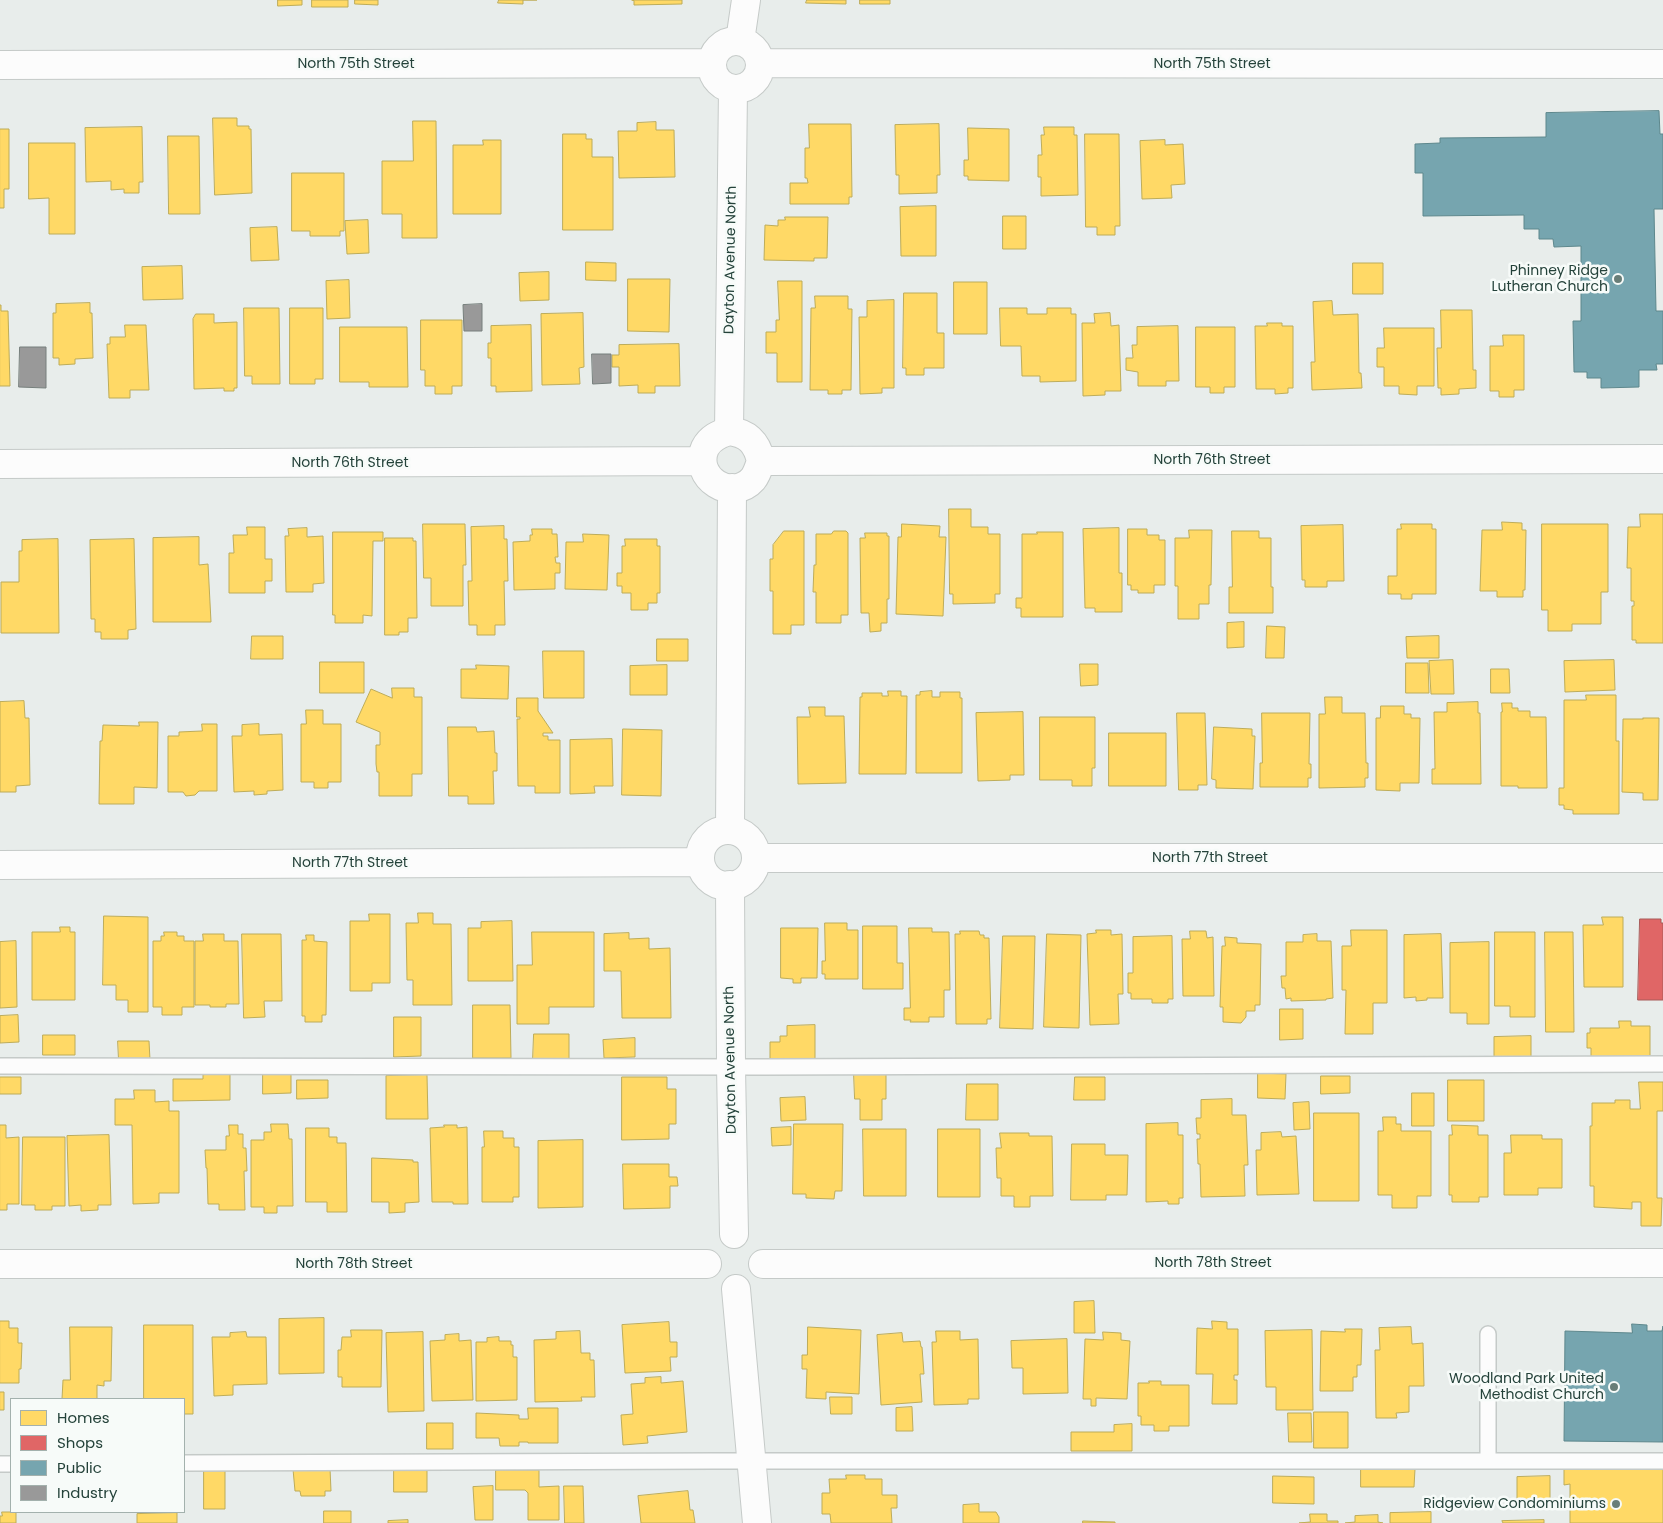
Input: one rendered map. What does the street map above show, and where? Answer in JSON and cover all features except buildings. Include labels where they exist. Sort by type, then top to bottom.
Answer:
[{"type":"street","points":[[740,41],[746,0]]},
{"type":"street","points":[[732,41],[748,44],[758,55],[760,63],[757,78],[744,88],[733,88],[721,84],[712,71],[714,55],[718,49],[732,41]]},
{"type":"street","name":"North 75th Street","points":[[0,65],[712,63]]},
{"type":"street","name":"North 75th Street","points":[[760,63],[1663,64]]},
{"type":"street","name":"Dayton Avenue North","points":[[729,431],[733,88]]},
{"type":"street","points":[[729,431],[739,432],[748,436],[754,443],[761,461],[753,478],[746,485],[732,488],[718,486],[711,480],[705,472],[701,461],[706,445],[712,438],[720,433],[729,431]]},
{"type":"street","name":"North 76th Street","points":[[761,461],[1663,459]]},
{"type":"street","name":"North 76th Street","points":[[0,464],[701,461]]},
{"type":"street","points":[[730,830],[732,488]]},
{"type":"street","points":[[730,830],[744,835],[751,841],[757,858],[755,868],[744,882],[730,886],[717,884],[709,878],[700,862],[704,843],[710,836],[718,831],[730,830]]},
{"type":"street","name":"North 77th Street","points":[[757,858],[1663,858]]},
{"type":"street","name":"North 77th Street","points":[[0,865],[700,862]]},
{"type":"street","name":"Dayton Avenue North","points":[[730,886],[734,1234]]},
{"type":"street","points":[[728,1234],[734,1234],[746,1236],[754,1242],[762,1256],[763,1264],[756,1279],[750,1285],[736,1289],[715,1281],[707,1264],[708,1254],[712,1246],[728,1234]]},
{"type":"street","name":"North 78th Street","points":[[763,1264],[1663,1262]]},
{"type":"street","name":"North 78th Street","points":[[0,1264],[707,1264]]},
{"type":"street","points":[[736,1289],[757,1523]]},
{"type":"lane","points":[[0,1066],[731,1067],[1663,1064]]},
{"type":"lane","points":[[1488,1334],[1488,1461]]},
{"type":"lane","points":[[185,1463],[1663,1461]]},
{"type":"place","name":"Phinney Ridge Lutheran Church","points":[[1618,279]]},
{"type":"place","name":"Woodland Park United Methodist Church","points":[[1614,1387]]},
{"type":"place","name":"Ridgeview Condominiums","points":[[1616,1504]]}]
